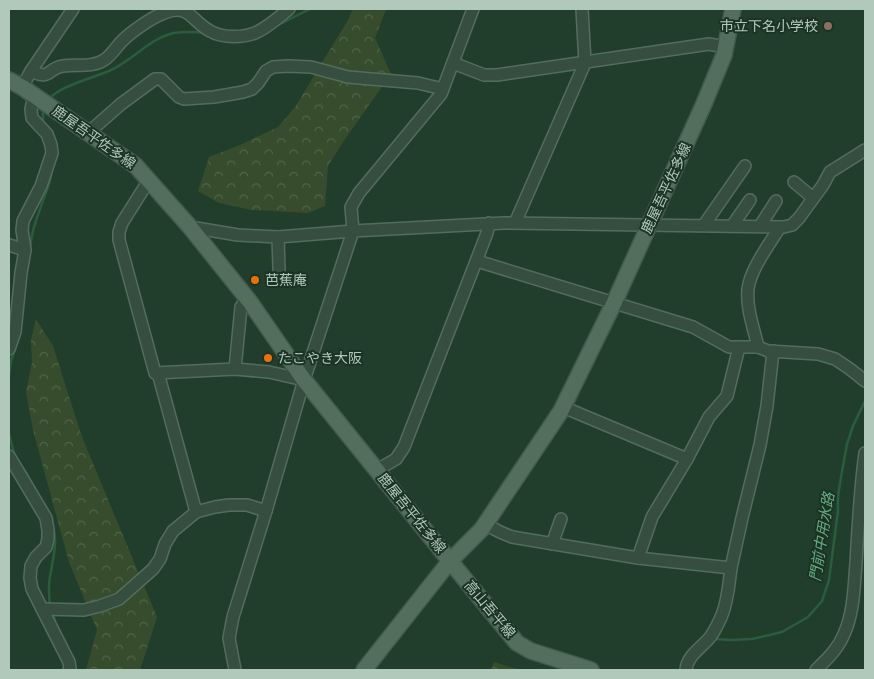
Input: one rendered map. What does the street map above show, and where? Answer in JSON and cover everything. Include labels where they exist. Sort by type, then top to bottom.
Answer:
[{"type":"main road","name":"鹿屋吾平佐多線","points":[[22,88],[136,166],[149,180],[190,227],[247,298],[304,380],[450,561],[486,524],[563,407],[614,303],[703,106],[724,55],[732,9]]},
{"type":"main road","name":"高山吾平線","points":[[450,561],[518,643],[531,651],[567,666],[591,670]]},
{"type":"main road","points":[[364,670],[450,561]]},
{"type":"street","points":[[9,349],[15,332],[20,273],[25,250],[22,230],[23,221],[41,186],[52,153],[47,134],[32,118],[31,109],[22,88],[73,9]]},
{"type":"street","points":[[32,71],[40,75],[48,74],[61,66],[89,64],[104,60],[128,34],[162,14],[173,10],[190,14],[209,31],[231,36],[245,36],[256,32],[289,9]]},
{"type":"street","points":[[235,670],[229,638],[232,617],[266,511],[304,380],[353,231],[351,207],[359,192],[441,94],[473,9]]},
{"type":"street","points":[[514,223],[585,63],[582,9]]},
{"type":"street","points":[[453,63],[484,75],[585,63],[709,44],[725,47]]},
{"type":"street","points":[[88,133],[121,104],[155,80],[161,79],[179,97],[184,99],[214,97],[243,92],[252,89],[266,70],[273,67],[288,66],[311,67],[348,77],[418,83],[443,89]]},
{"type":"street","points":[[190,227],[238,235],[278,237],[353,231],[514,223],[780,227],[792,224],[799,218],[830,172],[865,150]]},
{"type":"street","points":[[704,225],[745,166]]},
{"type":"street","points":[[149,180],[122,223],[119,240],[155,373],[158,373],[196,512]]},
{"type":"street","points":[[794,182],[813,198]]},
{"type":"street","points":[[732,226],[750,200]]},
{"type":"street","points":[[760,226],[776,202]]},
{"type":"street","points":[[377,470],[396,459],[404,447],[488,233],[488,224]]},
{"type":"street","points":[[758,347],[748,304],[748,289],[751,276],[780,227]]},
{"type":"street","points":[[278,237],[279,269]]},
{"type":"street","points":[[9,245],[25,250]]},
{"type":"street","points":[[477,261],[693,328],[729,347],[758,347],[773,351],[826,356],[835,359],[865,381]]},
{"type":"street","points":[[235,369],[241,307],[247,298]]},
{"type":"street","points":[[638,558],[652,517],[687,459],[709,417],[727,396],[739,347]]},
{"type":"street","points":[[686,670],[686,666],[692,656],[711,636],[723,614],[742,518],[760,446],[773,351]]},
{"type":"street","points":[[158,373],[235,369],[269,372],[304,380]]},
{"type":"street","points":[[563,407],[687,459]]},
{"type":"street","points":[[816,670],[833,653],[844,634],[850,616],[865,453]]},
{"type":"street","points":[[9,456],[46,518],[48,530],[46,547],[36,557],[31,566],[30,578],[32,590],[69,662],[69,670]]},
{"type":"street","points":[[42,609],[84,610],[119,599],[153,569],[160,559],[165,544],[173,531],[196,512],[215,506],[229,505],[247,505],[266,511]]},
{"type":"street","points":[[552,544],[561,519]]},
{"type":"street","points":[[486,524],[512,537],[638,558],[731,568]]},
{"type":"green space","points":[[353,9],[386,9],[375,38],[391,74],[328,166],[325,206],[308,213],[252,210],[219,203],[198,191],[209,157],[278,127],[295,107]]},
{"type":"green space","points":[[36,319],[53,346],[82,437],[157,617],[140,670],[86,670],[97,630],[69,562],[33,430],[26,392],[32,362],[31,340]]},
{"type":"green space","points":[[494,662],[520,670],[491,670]]},
{"type":"waterway","points":[[276,26],[310,9]]},
{"type":"waterway","points":[[49,100],[53,95],[68,87],[119,66],[157,39],[174,33],[205,33]]},
{"type":"waterway","points":[[43,124],[44,110]]},
{"type":"waterway","points":[[30,249],[31,239],[52,170]]},
{"type":"waterway","points":[[9,375],[17,343]]},
{"type":"waterway","name":"門前中用水路","points":[[714,639],[752,639],[782,632],[808,617],[822,601],[829,580],[838,511],[838,496],[847,444],[865,401]]},
{"type":"waterway","points":[[9,434],[15,457]]},
{"type":"waterway","points":[[21,465],[38,495]]},
{"type":"waterway","points":[[50,606],[49,585],[55,539],[52,525]]},
{"type":"waterway","points":[[53,613],[56,625]]},
{"type":"place","name":"市立下名小学校","points":[[828,26]]},
{"type":"place","name":"芭蕉庵","points":[[255,280]]},
{"type":"place","name":"たこやき大阪","points":[[268,358]]}]
